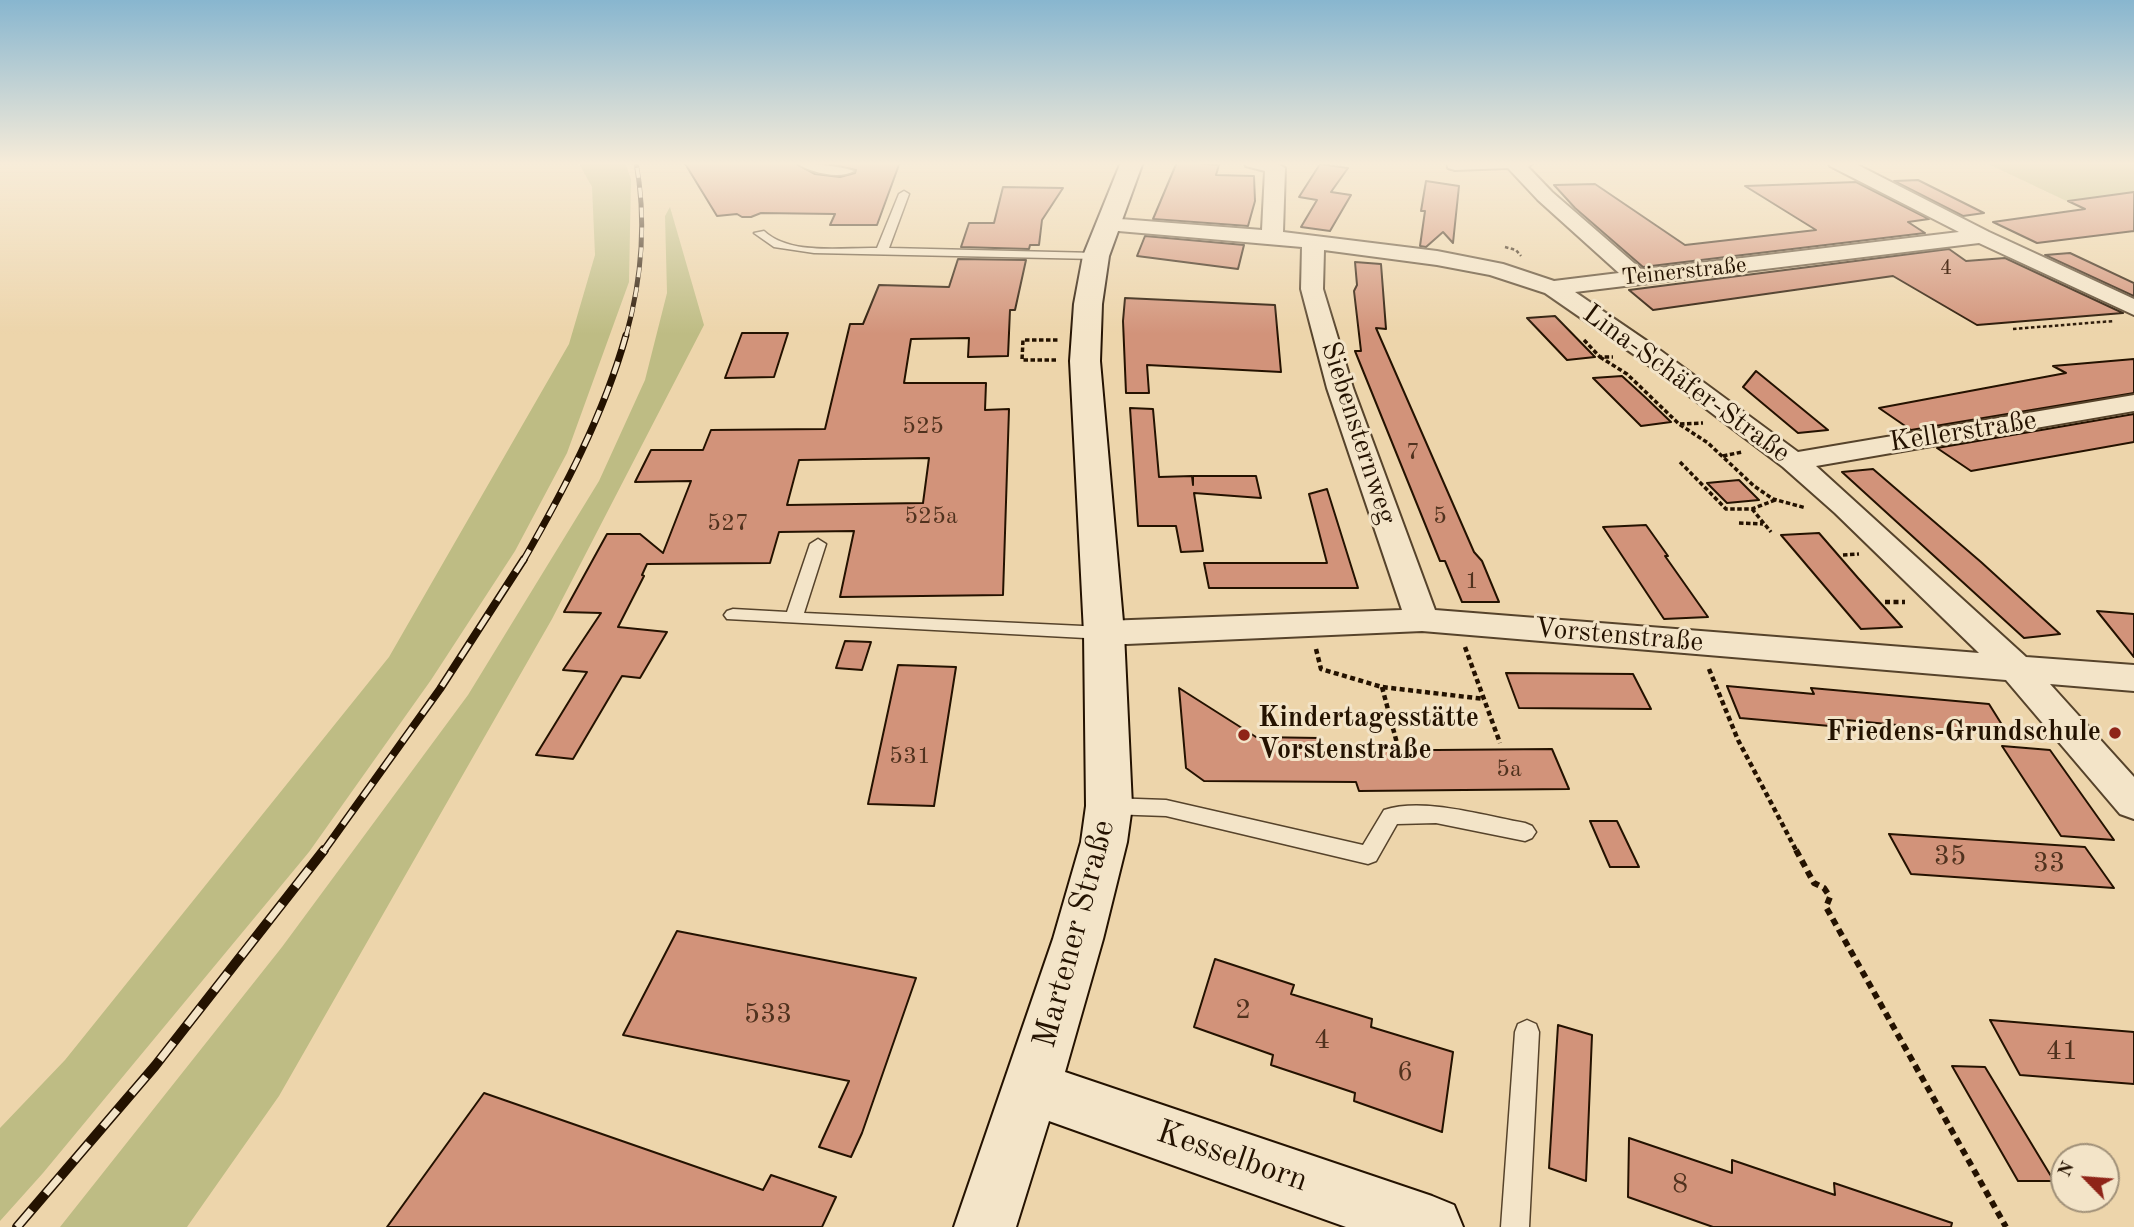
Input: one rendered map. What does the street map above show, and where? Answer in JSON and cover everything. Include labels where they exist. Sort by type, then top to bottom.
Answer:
[{"type":"street","name":"Martener Straße","points":[[985,1227],[1032,1088],[1084,915],[1104,842],[1109,806],[1104,633],[1085,362],[1087,304],[1102,240],[1110,219]]},
{"type":"street","points":[[1272,237],[1273,219]]},
{"type":"street","points":[[1571,219],[1635,276]]},
{"type":"street","points":[[1949,219],[2128,314]]},
{"type":"street","name":"Teinerstraße","points":[[1553,288],[1982,236]]},
{"type":"street","name":"Lina-Schäfer-Straße","points":[[1102,240],[1272,237],[1448,260],[1495,270],[1553,288],[1648,353],[1793,461],[1846,507],[2017,669],[2134,803]]},
{"type":"street","name":"Siebensternweg","points":[[1313,242],[1312,289],[1340,388],[1422,620]]},
{"type":"street","name":"Kellerstraße","points":[[1793,461],[2134,403]]},
{"type":"street","name":"Vorstenstraße","points":[[1104,633],[1422,620],[2134,678]]},
{"type":"street","name":"Kesselborn","points":[[1032,1088],[1423,1225]]},
{"type":"lane","points":[[881,253],[894,219]]},
{"type":"lane","points":[[760,233],[766,240],[778,245],[860,256],[1102,240]]},
{"type":"lane","points":[[794,617],[818,544]]},
{"type":"lane","points":[[733,615],[1104,633]]},
{"type":"lane","points":[[1109,806],[1166,808],[1368,855],[1391,816],[1436,815],[1525,832]]},
{"type":"lane","points":[[1515,1227],[1527,1032]]},
{"type":"path","points":[[2013,329],[2128,314]]},
{"type":"path","points":[[1067,340],[1023,340],[1022,360],[1068,360]]},
{"type":"path","points":[[1600,357],[1627,374],[1679,424],[1708,443],[1754,486],[1776,500],[1809,509]]},
{"type":"path","points":[[1680,462],[1726,509],[1752,509],[1776,500]]},
{"type":"path","points":[[1752,509],[1770,532]]},
{"type":"path","points":[[1739,523],[1764,524]]},
{"type":"path","points":[[1461,636],[1500,743]]},
{"type":"path","points":[[1313,639],[1321,670],[1382,687],[1484,699]]},
{"type":"path","points":[[1699,642],[1738,740],[1757,778],[1814,883],[1824,888],[1830,897],[1826,907],[2006,1227]]},
{"type":"path","points":[[1382,687],[1398,747]]},
{"type":"shaded area","points":[[593,219],[630,219],[629,282],[567,453],[515,551],[431,680],[309,852],[43,1173],[0,1221],[0,1128],[65,1060],[389,657],[569,344],[595,255]]},
{"type":"shaded area","points":[[665,219],[674,219],[704,325],[552,619],[279,1096],[187,1227],[60,1227],[282,947],[468,695],[599,481],[645,380],[667,293]]},
{"type":"shaded area","points":[[2105,219],[2134,219],[2134,233]]},
{"type":"building","points":[[833,219],[879,219],[877,225],[830,225]]},
{"type":"building","points":[[995,219],[1042,219],[1039,245],[1030,245],[1029,249],[961,247],[969,223],[994,223]]},
{"type":"building","points":[[1157,219],[1250,219],[1248,226]]},
{"type":"building","points":[[1306,219],[1337,219],[1330,231],[1301,227]]},
{"type":"building","points":[[1424,219],[1455,219],[1453,243],[1443,232],[1426,247],[1420,246]]},
{"type":"building","points":[[1588,219],[1647,219],[1685,245],[1816,230],[1799,219],[1927,219],[1908,222],[1925,233],[1643,267]]},
{"type":"building","points":[[2012,219],[2134,219],[2134,231],[2037,243],[1993,222]]},
{"type":"building","points":[[1145,236],[1244,245],[1238,269],[1137,256]]},
{"type":"building","points":[[1949,249],[1966,261],[2005,258],[2123,313],[1977,325],[1893,276],[1653,310],[1629,290]]},
{"type":"building","points":[[2070,253],[2134,283],[2134,296],[2045,255]]},
{"type":"building","points":[[958,259],[1026,260],[1015,310],[1010,310],[1008,356],[968,357],[969,338],[911,339],[904,383],[986,383],[985,410],[1009,409],[1003,595],[840,597],[854,531],[779,532],[770,563],[647,564],[642,575],[644,576],[618,627],[667,632],[640,678],[622,676],[573,759],[536,755],[587,672],[563,670],[601,613],[564,612],[607,534],[640,534],[663,553],[691,481],[635,482],[651,450],[703,450],[711,430],[825,429],[850,324],[863,324],[879,285],[949,287]],"holes":[[[929,458],[923,503],[787,505],[799,460]]]},
{"type":"building","points":[[1355,262],[1381,264],[1386,329],[1376,328],[1474,552],[1482,561],[1499,602],[1462,602],[1445,561],[1440,561],[1355,351],[1361,351],[1354,291],[1357,285]]},
{"type":"building","points":[[1125,298],[1275,305],[1281,372],[1147,365],[1149,393],[1126,393],[1123,321]]},
{"type":"building","points":[[1555,316],[1595,357],[1567,360],[1527,318]]},
{"type":"building","points":[[742,333],[788,333],[774,377],[725,378]]},
{"type":"building","points":[[2134,359],[2134,393],[1911,430],[1879,408],[2066,373],[2053,366]]},
{"type":"building","points":[[1756,371],[1828,430],[1798,433],[1743,387]]},
{"type":"building","points":[[1622,376],[1671,422],[1641,426],[1593,378]]},
{"type":"building","points":[[1130,408],[1153,409],[1159,477],[1192,476],[1193,485],[1193,476],[1256,476],[1261,498],[1194,493],[1203,551],[1181,552],[1176,526],[1138,526]]},
{"type":"building","points":[[2134,414],[2134,442],[1971,471],[1937,448]]},
{"type":"building","points":[[1873,469],[2060,634],[2024,638],[1842,472]]},
{"type":"building","points":[[1739,480],[1759,500],[1727,503],[1707,483]]},
{"type":"building","points":[[1327,489],[1358,588],[1209,588],[1204,563],[1327,563],[1309,494]]},
{"type":"building","points":[[1646,525],[1708,617],[1664,619],[1603,527]]},
{"type":"building","points":[[1819,533],[1902,627],[1861,629],[1781,535]]},
{"type":"building","points":[[2097,611],[2134,614],[2134,657]]},
{"type":"building","points":[[845,641],[871,642],[862,670],[836,668]]},
{"type":"building","points":[[898,665],[956,667],[934,806],[868,804]]},
{"type":"building","points":[[1506,673],[1633,674],[1651,709],[1519,708]]},
{"type":"building","points":[[1727,686],[1814,694],[1811,688],[1989,704],[2009,736],[1826,718],[1830,726],[1740,718]]},
{"type":"building","points":[[1179,688],[1256,737],[1319,738],[1321,751],[1552,749],[1569,789],[1359,791],[1356,782],[1204,781],[1186,768]]},
{"type":"building","points":[[2002,746],[2050,750],[2114,840],[2061,836]]},
{"type":"building","points":[[1590,821],[1617,821],[1639,867],[1610,867]]},
{"type":"building","points":[[1889,834],[2085,847],[2114,888],[1911,874]]},
{"type":"building","points":[[677,931],[916,978],[862,1133],[851,1157],[819,1147],[849,1081],[623,1035]]},
{"type":"building","points":[[1215,959],[1294,985],[1291,994],[1372,1019],[1371,1027],[1453,1052],[1442,1132],[1354,1101],[1355,1093],[1271,1065],[1273,1055],[1194,1027]]},
{"type":"building","points":[[1990,1020],[2134,1032],[2134,1084],[2020,1075]]},
{"type":"building","points":[[1558,1025],[1592,1035],[1586,1181],[1549,1168]]},
{"type":"building","points":[[1952,1066],[1985,1067],[2050,1174],[2050,1181],[2018,1181]]},
{"type":"building","points":[[484,1093],[763,1190],[771,1175],[836,1197],[822,1227],[387,1227]]},
{"type":"building","points":[[1629,1138],[1732,1173],[1732,1160],[1835,1195],[1834,1183],[1952,1223],[1951,1227],[1713,1227],[1628,1197]]},
{"type":"railway","points":[[626,336],[639,271],[642,219]]},
{"type":"railway","points":[[523,561],[595,423],[626,335]]},
{"type":"railway","points":[[323,852],[440,689],[524,559]]},
{"type":"railway","points":[[17,1227],[155,1066],[324,850]]},
{"type":"place","name":"Friedens-Grundschule","points":[[2115,733]]},
{"type":"place","name":"Kindertagesstätte Vorstenstraße","points":[[1244,735]]}]
